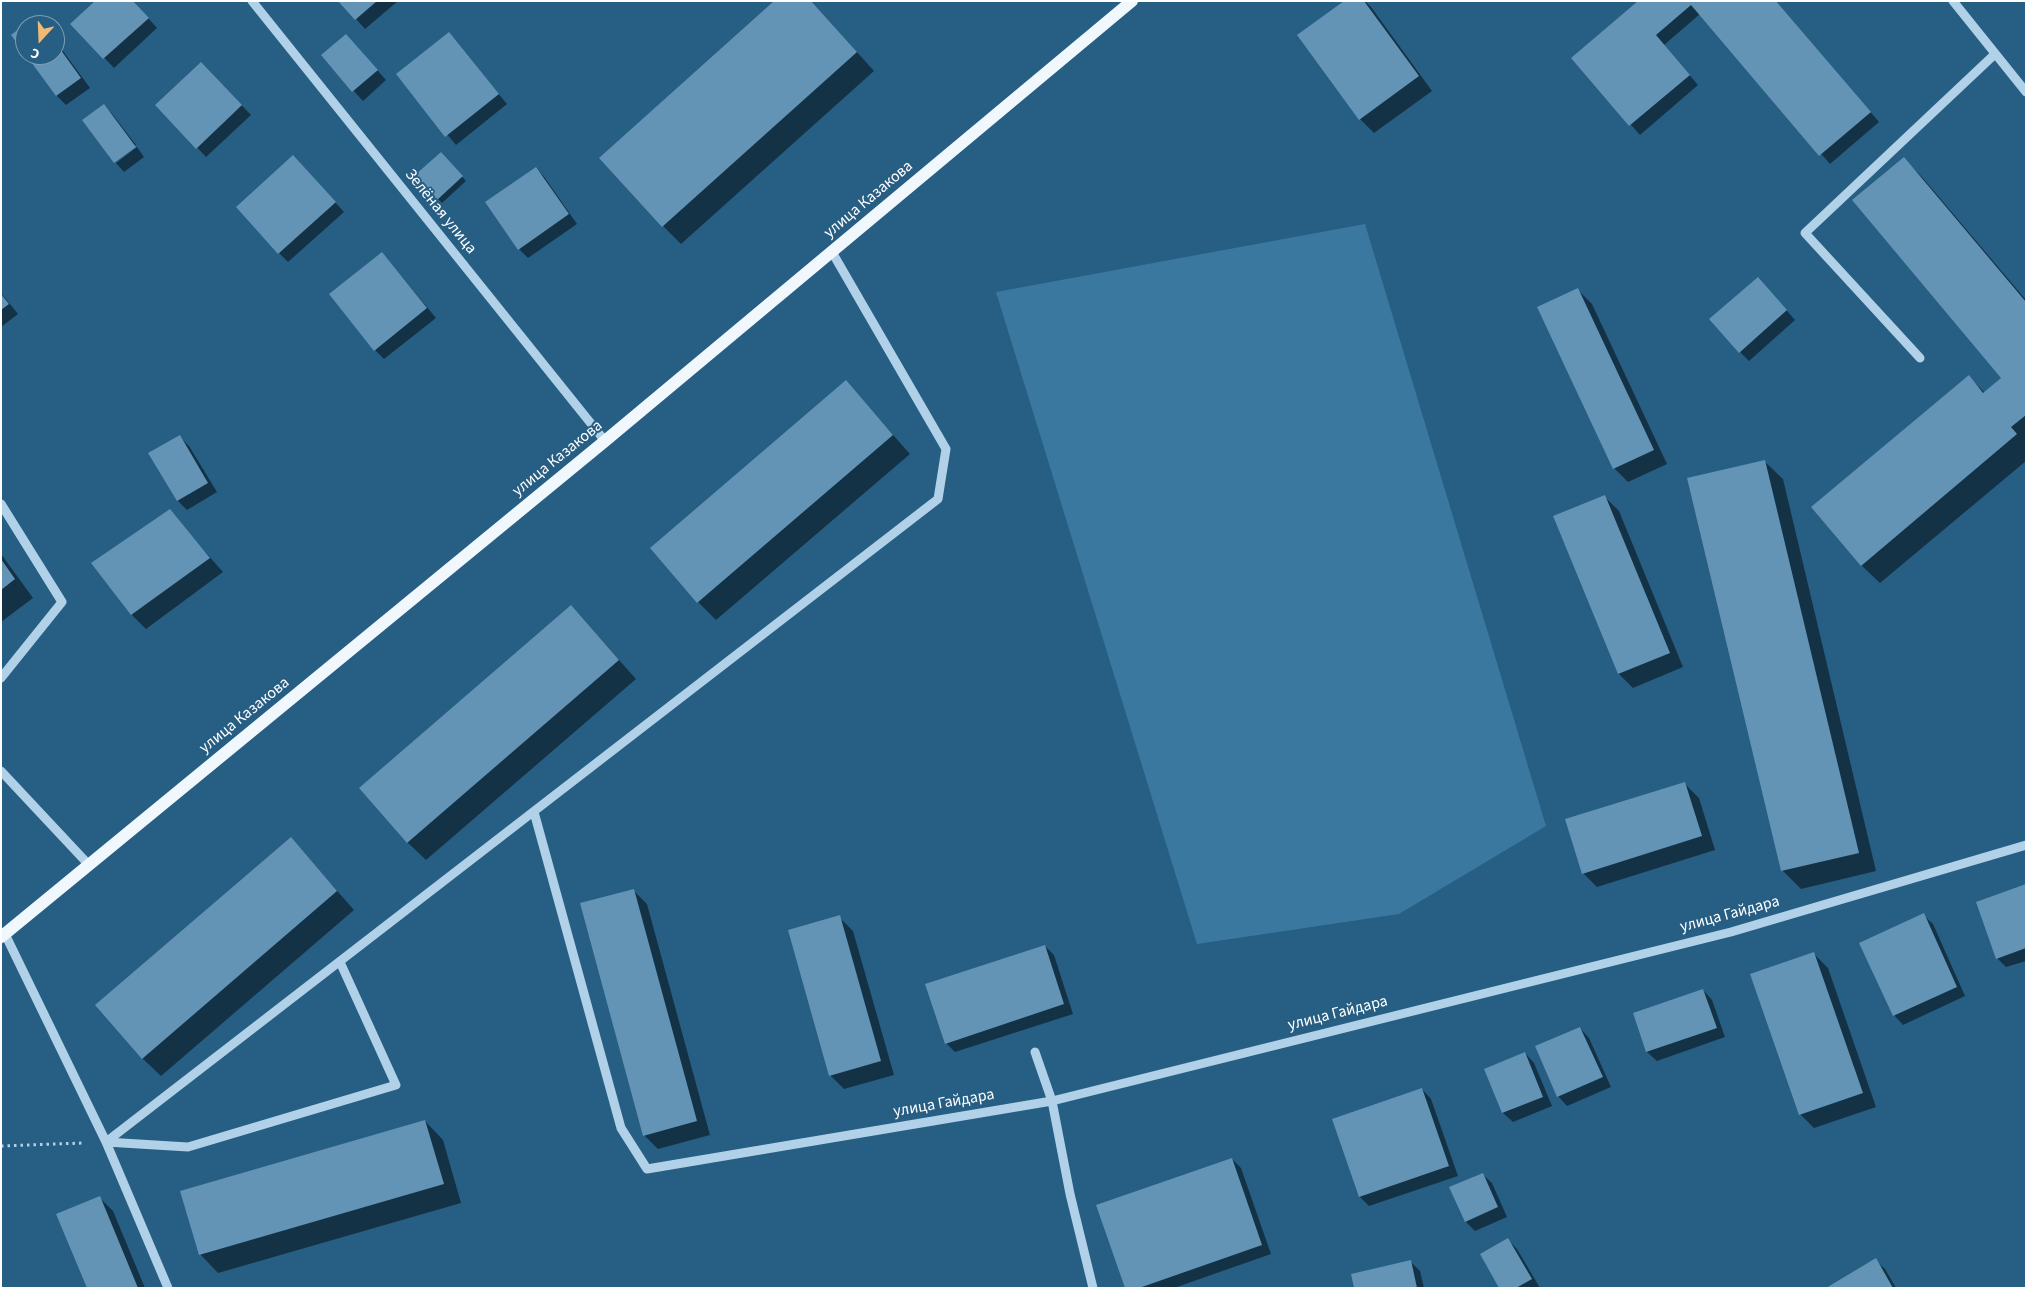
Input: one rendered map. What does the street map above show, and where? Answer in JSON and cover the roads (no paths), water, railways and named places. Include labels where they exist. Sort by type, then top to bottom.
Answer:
[{"type":"main road","name":"улица Казакова","points":[[3,935],[606,441],[1132,1]]},
{"type":"street","name":"Зелёная улица","points":[[252,1],[606,441]]},
{"type":"street","points":[[1953,1],[2026,92]]},
{"type":"street","points":[[1920,358],[1805,233],[1995,54]]},
{"type":"street","points":[[106,1142],[938,499],[946,449],[832,252]]},
{"type":"street","points":[[1,504],[62,602],[1,678]]},
{"type":"street","points":[[1,770],[89,865]]},
{"type":"street","name":"улица Гайдара","points":[[534,812],[621,1128],[647,1169],[1052,1101],[1731,932],[2026,845]]},
{"type":"street","points":[[3,935],[106,1142],[168,1288]]},
{"type":"street","points":[[106,1142],[188,1147],[396,1085],[340,962]]},
{"type":"street","points":[[1035,1052],[1052,1101],[1070,1194],[1093,1288]]}]
